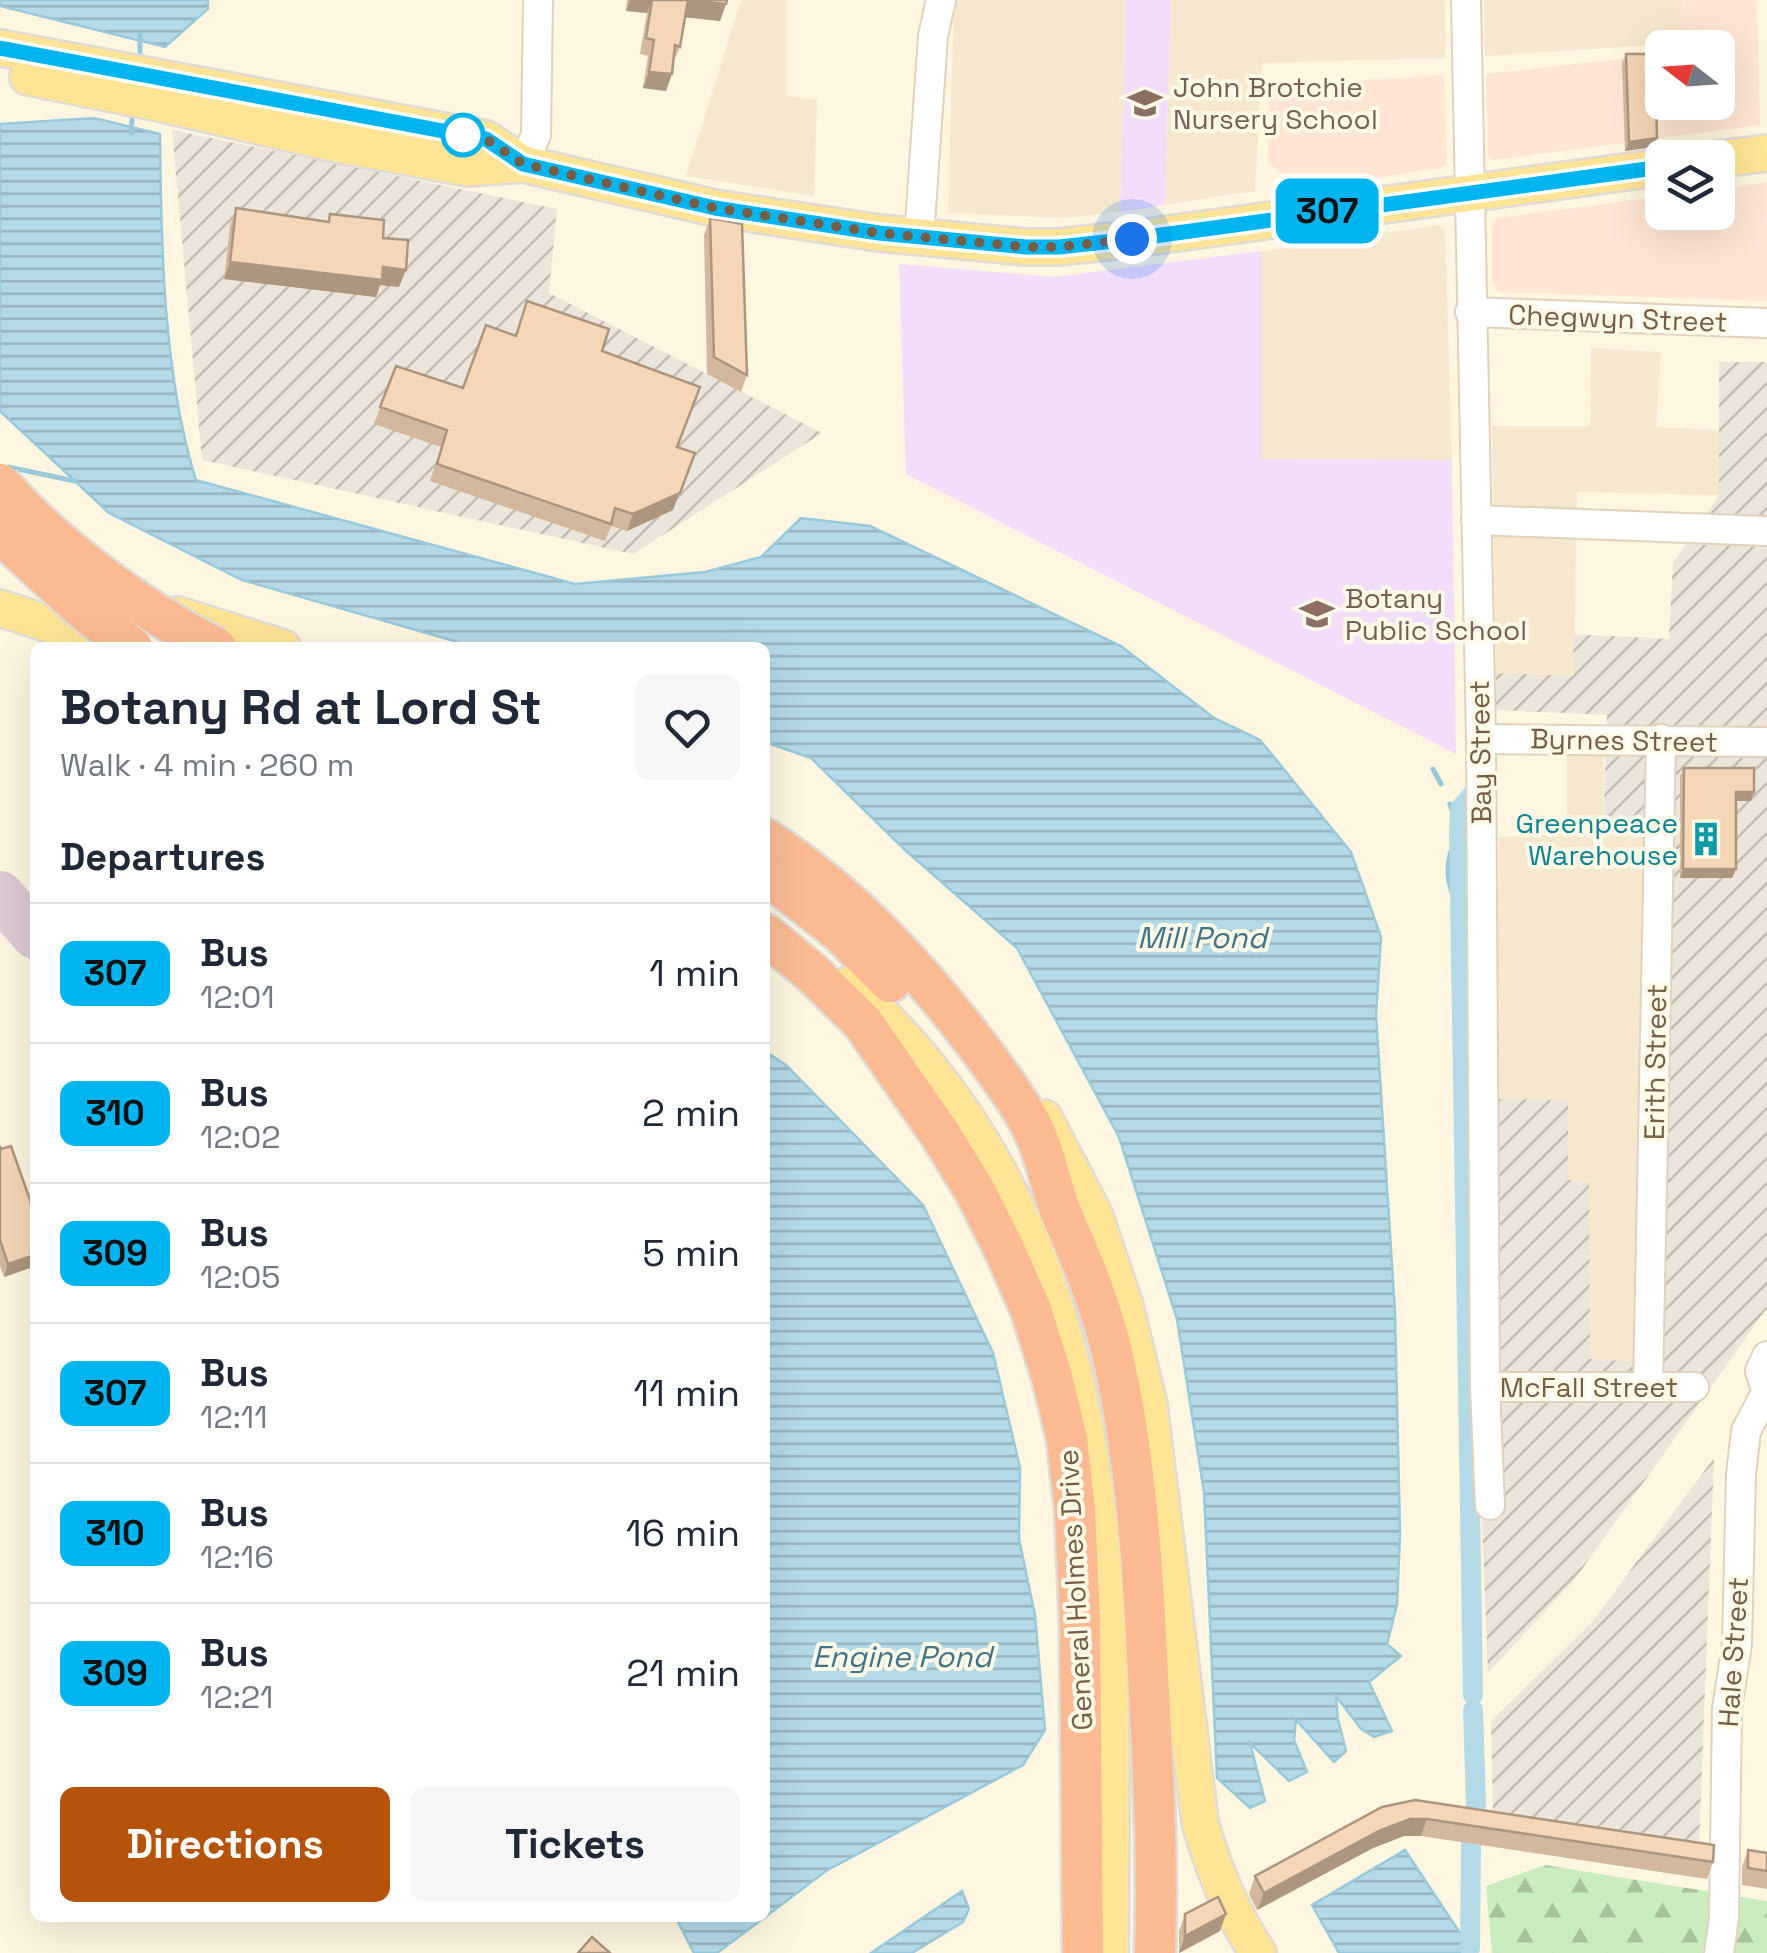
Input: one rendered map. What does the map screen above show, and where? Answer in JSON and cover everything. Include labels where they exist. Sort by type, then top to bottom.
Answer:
[{"type":"highway","points":[[0,484],[40,524],[115,585],[206,642]]},
{"type":"highway","points":[[0,532],[78,605],[124,642]]},
{"type":"highway","points":[[770,843],[806,865],[862,914],[953,1014],[1006,1084],[1036,1135],[1099,1306],[1115,1363],[1125,1421],[1141,1558],[1157,1877],[1155,1953]]},
{"type":"highway","points":[[770,878],[840,932],[911,1004],[982,1091],[1059,1206]]},
{"type":"highway","points":[[770,938],[863,1024],[904,1086]]},
{"type":"highway","points":[[770,969],[904,1086]]},
{"type":"highway","name":"General Holmes Drive","points":[[904,1086],[940,1134],[1005,1250],[1042,1344],[1068,1439],[1080,1622],[1082,1953]]},
{"type":"main road","points":[[0,48],[92,77],[171,93],[336,144],[468,168],[523,164],[672,201],[918,238],[1059,247],[1645,169]]},
{"type":"main road","points":[[8,75],[92,77]]},
{"type":"main road","points":[[1735,157],[1767,152]]},
{"type":"main road","points":[[0,560],[265,642]]},
{"type":"main road","points":[[0,608],[104,642]]},
{"type":"main road","points":[[770,823],[804,844],[932,966],[1028,1092],[1094,1214],[1124,1306],[1149,1405],[1200,1822],[1210,1858],[1250,1941]]},
{"type":"main road","points":[[770,916],[856,989],[910,1046],[966,1118],[1010,1192],[1062,1322],[1088,1428],[1105,1568],[1111,1706],[1110,1953]]},
{"type":"street","points":[[523,164],[536,134],[538,0]]},
{"type":"street","points":[[922,0],[933,36]]},
{"type":"street","points":[[918,238],[933,36],[941,0]]},
{"type":"street","name":"Bay Street","points":[[1466,0],[1481,738],[1485,1387],[1490,1505]]},
{"type":"street","name":"Chegwyn Street","points":[[1470,312],[1767,323]]},
{"type":"street","points":[[1476,520],[1767,532]]},
{"type":"street","name":"Byrnes Street","points":[[1481,738],[1767,742]]},
{"type":"street","name":"Erith Street","points":[[1648,1386],[1660,739]]},
{"type":"street","points":[[1767,1356],[1760,1371],[1767,1392]]},
{"type":"street","name":"McFall Street","points":[[1485,1387],[1694,1386]]},
{"type":"street","name":"Hale Street","points":[[1718,1953],[1724,1907],[1727,1709],[1737,1644],[1741,1474],[1746,1431],[1767,1392]]},
{"type":"street","name":"Hale Street","points":[[1724,1907],[1734,1953]]},
{"type":"shaded area","points":[[741,0],[787,0],[787,96],[817,100],[814,196],[686,176]]},
{"type":"shaded area","points":[[954,0],[1126,0],[1120,212],[1063,218],[948,213]]},
{"type":"shaded area","name":"John Brotchie Nursery School","points":[[1126,0],[1171,0],[1165,205],[1120,212]]},
{"type":"shaded area","points":[[1171,0],[1445,0],[1446,58],[1262,63],[1255,191],[1165,205]]},
{"type":"shaded area","points":[[1484,0],[1681,0],[1681,30],[1645,30],[1645,45],[1485,56]]},
{"type":"shaded area","points":[[1681,0],[1757,0],[1760,125],[1493,160],[1488,155],[1486,74],[1645,56],[1645,120],[1735,120],[1735,30],[1681,30]]},
{"type":"shaded area","points":[[1444,75],[1447,164],[1441,168],[1376,178],[1280,173],[1268,162],[1269,86]]},
{"type":"shaded area","points":[[172,130],[557,209],[549,293],[822,433],[633,554],[202,460]]},
{"type":"shaded area","points":[[1767,182],[1767,301],[1499,292],[1492,282],[1492,225],[1498,218],[1645,198],[1645,230],[1735,230],[1735,187]]},
{"type":"shaded area","points":[[1438,225],[1445,231],[1452,460],[1262,459],[1262,251]]},
{"type":"shaded area","name":"Botany Public School","points":[[1262,251],[1262,459],[1452,460],[1456,754],[906,474],[899,264],[1054,277]]},
{"type":"shaded area","points":[[1591,348],[1661,352],[1656,427],[1719,430],[1719,495],[1577,492],[1574,676],[1496,673],[1492,426],[1590,426]]},
{"type":"shaded area","points":[[1719,362],[1767,362],[1767,1308],[1575,1579],[1488,1673],[1482,1519],[1502,1511],[1497,1099],[1568,1100],[1568,1180],[1589,1182],[1590,1359],[1640,1362],[1648,832],[1603,831],[1607,715],[1496,710],[1496,673],[1574,676],[1573,634],[1669,639],[1673,563],[1719,495]]},
{"type":"shaded area","points":[[1567,756],[1604,756],[1603,831],[1648,832],[1641,1362],[1590,1360],[1589,1182],[1568,1180],[1568,1101],[1497,1099],[1499,837],[1567,834]]},
{"type":"shaded area","points":[[1714,1458],[1699,1844],[1493,1815],[1491,1721],[1592,1622]]},
{"type":"green space","points":[[1545,1865],[1767,1901],[1767,1953],[1492,1953],[1486,1886]]},
{"type":"water","points":[[0,0],[208,0],[208,9],[165,47],[0,6]]},
{"type":"water","name":"Mill Pond","points":[[94,118],[160,134],[170,353],[196,480],[575,584],[705,572],[761,557],[801,518],[870,526],[1121,646],[1214,718],[1260,740],[1351,852],[1381,937],[1376,1015],[1395,1312],[1400,1533],[1397,1605],[1387,1644],[1401,1656],[1369,1682],[1392,1731],[1374,1737],[1361,1729],[1336,1696],[1346,1751],[1334,1762],[1296,1720],[1294,1740],[1307,1772],[1289,1781],[1250,1743],[1265,1801],[1250,1808],[1217,1778],[1204,1492],[1177,1319],[1119,1137],[1017,948],[905,850],[811,758],[770,744],[770,642],[458,642],[242,580],[109,513],[0,411],[0,124]]},
{"type":"water","name":"Engine Pond","points":[[770,1054],[786,1065],[923,1205],[993,1353],[1020,1468],[1019,1539],[1035,1615],[1045,1730],[1023,1765],[826,1871],[770,1913]]},
{"type":"water","points":[[1405,1850],[1472,1953],[1339,1953],[1312,1905]]},
{"type":"water","points":[[962,1891],[969,1909],[963,1922],[912,1953],[871,1953]]},
{"type":"water","points":[[678,1922],[759,1922],[717,1953],[694,1953]]},
{"type":"building","points":[[652,0],[688,0],[680,47],[675,45],[672,74],[649,72],[654,40],[646,38]]},
{"type":"building","points":[[688,0],[727,0],[726,4]]},
{"type":"building","points":[[1626,54],[1645,54],[1645,120],[1657,120],[1657,138],[1629,142]]},
{"type":"building","points":[[236,208],[329,222],[330,214],[384,220],[383,238],[408,240],[406,270],[383,267],[382,280],[230,262]]},
{"type":"building","points":[[710,218],[742,224],[747,375],[714,357]]},
{"type":"building","points":[[527,301],[609,329],[602,351],[700,387],[677,447],[695,453],[680,493],[633,514],[615,508],[611,524],[437,464],[447,430],[380,407],[396,366],[463,388],[486,325],[516,336]]},
{"type":"building","name":"Greenpeace Warehouse","points":[[1684,768],[1754,768],[1754,792],[1736,792],[1736,869],[1683,869]]},
{"type":"building","points":[[0,1146],[11,1146],[30,1200],[30,1257],[8,1264],[0,1240]]},
{"type":"building","points":[[1415,1800],[1714,1845],[1713,1862],[1410,1819],[1379,1831],[1264,1893],[1255,1876],[1382,1807]]},
{"type":"building","points":[[1748,1850],[1767,1853],[1767,1871],[1748,1868]]},
{"type":"building","points":[[1218,1897],[1226,1914],[1185,1936],[1185,1914]]},
{"type":"building","points":[[592,1937],[610,1953],[578,1953]]},
{"type":"waterway","points":[[140,35],[140,59]]},
{"type":"waterway","points":[[131,133],[133,109]]},
{"type":"waterway","points":[[8,467],[75,481]]},
{"type":"waterway","points":[[1433,769],[1441,784]]},
{"type":"waterway","points":[[1471,796],[1460,809],[1459,834],[1473,1695]]},
{"type":"waterway","points":[[1459,799],[1459,815]]},
{"type":"waterway","points":[[1450,804],[1459,834],[1448,872],[1451,891],[1461,909]]},
{"type":"waterway","points":[[1473,1710],[1473,1825]]},
{"type":"waterway","points":[[1470,1948],[1471,1843]]},
{"type":"taxiway","points":[[0,895],[30,929]]},
{"type":"bus line","name":"307","points":[[0,48],[486,139],[523,164],[672,201],[879,233],[1026,247],[1132,239],[1645,169]]},
{"type":"place","name":"John Brotchie Nursery School","points":[[1145,103]]},
{"type":"place","name":"Botany Public School","points":[[1317,614]]},
{"type":"place","name":"Greenpeace Warehouse","points":[[1706,839]]},
{"type":"route","points":[[463,135],[450,133],[486,139],[523,164],[715,208],[918,238],[1026,247],[1132,239]]}]
